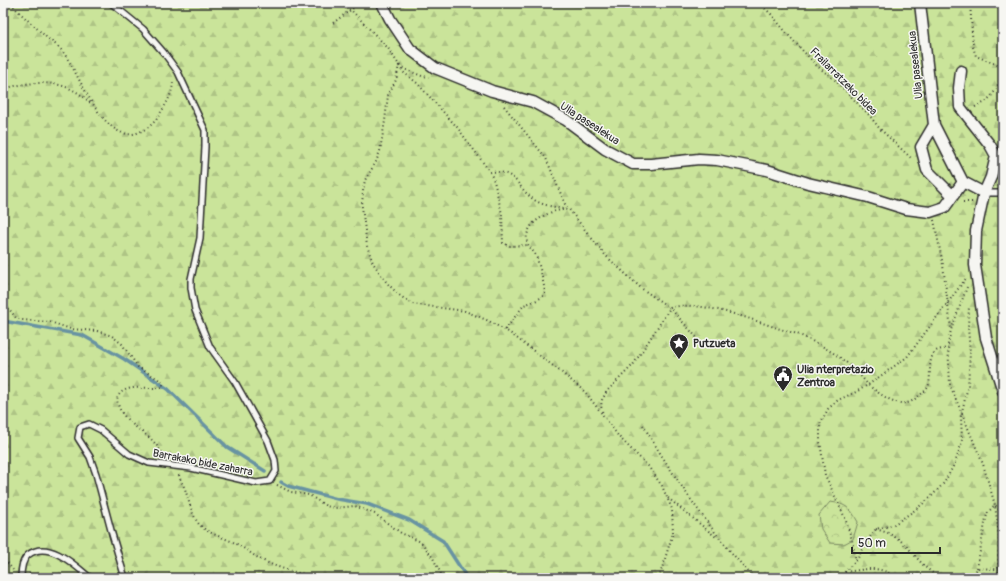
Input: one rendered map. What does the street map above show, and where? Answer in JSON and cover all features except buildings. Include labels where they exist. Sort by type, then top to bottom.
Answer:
[{"type":"street","name":"Ulia pasealekua","points":[[382,3],[390,19],[410,49],[435,68],[492,91],[533,102],[566,120],[604,149],[633,164],[651,164],[699,159],[717,160],[767,170],[808,183],[868,197],[906,209],[930,212],[945,207]]},
{"type":"street","name":"Ulia pasealekua","points":[[920,3],[934,125],[963,182]]},
{"type":"street","points":[[961,71],[959,88],[960,107],[990,145],[996,156],[991,177],[984,192],[976,231],[975,265],[986,338],[1003,391]]},
{"type":"street","points":[[934,125],[921,148],[927,170],[953,196]]},
{"type":"street","points":[[945,207],[963,182],[984,192]]},
{"type":"lane","points":[[111,3],[143,29],[164,52],[178,72],[204,130],[205,147],[200,238],[192,268],[191,288],[195,310],[210,347],[236,382],[268,441],[275,460],[276,471],[270,481]]},
{"type":"lane","points":[[984,192],[1003,194]]},
{"type":"lane","name":"Barrakako bide zaharra","points":[[125,578],[96,474],[90,457],[78,438],[80,427],[89,424],[101,430],[129,454],[149,463],[191,468],[256,483],[270,481]]},
{"type":"lane","points":[[21,578],[25,558],[33,551],[45,549],[68,559],[90,578]]},
{"type":"path","points":[[10,3],[62,51],[79,78],[94,107]]},
{"type":"path","points":[[330,3],[352,10],[388,48],[403,72],[417,83],[460,130],[490,172],[494,181],[502,214],[503,243],[509,246],[528,245]]},
{"type":"path","points":[[333,22],[360,3]]},
{"type":"path","name":"Frailarratzeko bidea","points":[[759,3],[771,14],[817,66],[835,80],[880,129],[911,158],[921,148]]},
{"type":"path","points":[[970,3],[973,47],[976,56],[996,64],[1003,70],[996,89],[989,100],[975,107]]},
{"type":"path","points":[[399,64],[404,69],[412,73],[433,78]]},
{"type":"path","points":[[399,64],[396,80],[388,95],[380,151],[376,162],[365,180],[363,191],[362,206],[367,246],[373,263],[387,283],[399,295],[412,304],[466,311],[489,321],[505,330],[585,392],[619,437],[648,466],[662,486],[672,509],[673,533],[659,578]]},
{"type":"path","points":[[3,88],[39,83],[53,84],[67,88],[84,96],[115,129],[129,134],[139,133],[152,125],[167,104],[172,92],[173,79]]},
{"type":"path","points":[[492,91],[546,158],[568,210],[606,256],[641,288],[670,308],[699,340]]},
{"type":"path","points":[[490,172],[504,172],[537,201],[568,210]]},
{"type":"path","points":[[962,202],[971,201],[973,204]]},
{"type":"path","points":[[945,207],[935,216],[934,220],[944,265],[951,330]]},
{"type":"path","points":[[505,330],[524,305],[545,295],[546,291],[537,257],[528,245],[527,237],[532,224],[547,213],[558,210],[568,210]]},
{"type":"path","points":[[856,561],[852,540],[845,518],[825,475],[820,442],[820,424],[828,409],[838,400],[856,392],[907,357],[975,265]]},
{"type":"path","points":[[969,282],[951,330],[948,348],[950,385],[983,464],[995,505],[999,536],[998,578]]},
{"type":"path","points":[[3,301],[16,318],[22,320],[50,322],[71,329],[97,331],[112,336],[122,344],[138,367],[163,382],[163,387],[147,387],[122,391],[117,398],[120,410],[131,423],[151,439],[175,467],[184,487],[190,508],[199,524],[219,537],[237,544],[268,563],[316,578]]},
{"type":"path","points":[[602,415],[602,400],[607,391],[632,366],[670,308],[677,305],[702,307],[721,311],[804,337],[853,366],[873,389],[896,402],[906,404],[911,402],[927,389],[929,385],[931,360],[933,354],[941,349],[948,348]]},
{"type":"path","points":[[839,578],[856,561],[876,529],[893,525],[908,516],[930,498],[944,483],[955,463],[962,442],[962,413],[968,386],[970,353],[968,327],[969,306]]},
{"type":"path","points":[[643,424],[679,482],[720,539],[754,578]]},
{"type":"path","points":[[270,481],[291,492],[309,495],[326,506],[335,508],[355,506],[376,514],[400,533],[421,542],[433,558],[443,578]]},
{"type":"path","points":[[667,497],[720,539]]},
{"type":"path","points":[[995,505],[1003,514]]},
{"type":"path","points":[[973,578],[977,568],[986,518],[988,512],[995,505]]},
{"type":"path","points":[[876,529],[888,533],[900,540],[925,567],[939,578]]},
{"type":"path","points":[[845,572],[872,568],[887,572],[899,578]]},
{"type":"path","points":[[977,568],[1003,570]]},
{"type":"green space","points":[[3,3],[1003,3],[1003,578],[3,578]]},
{"type":"green space","points":[[830,502],[840,504],[847,508],[853,513],[858,522],[853,539],[844,544],[830,543],[821,529],[819,515]]},
{"type":"waterway","points":[[3,321],[82,335],[124,359],[168,389],[227,447],[265,471]]},
{"type":"waterway","points":[[281,482],[288,486],[337,499],[367,504],[409,520],[443,541],[467,578]]},
{"type":"place","name":"Putzueta","points":[[679,360]]},
{"type":"place","name":"Ulia nterpretazio Zentroa","points":[[783,392]]}]
